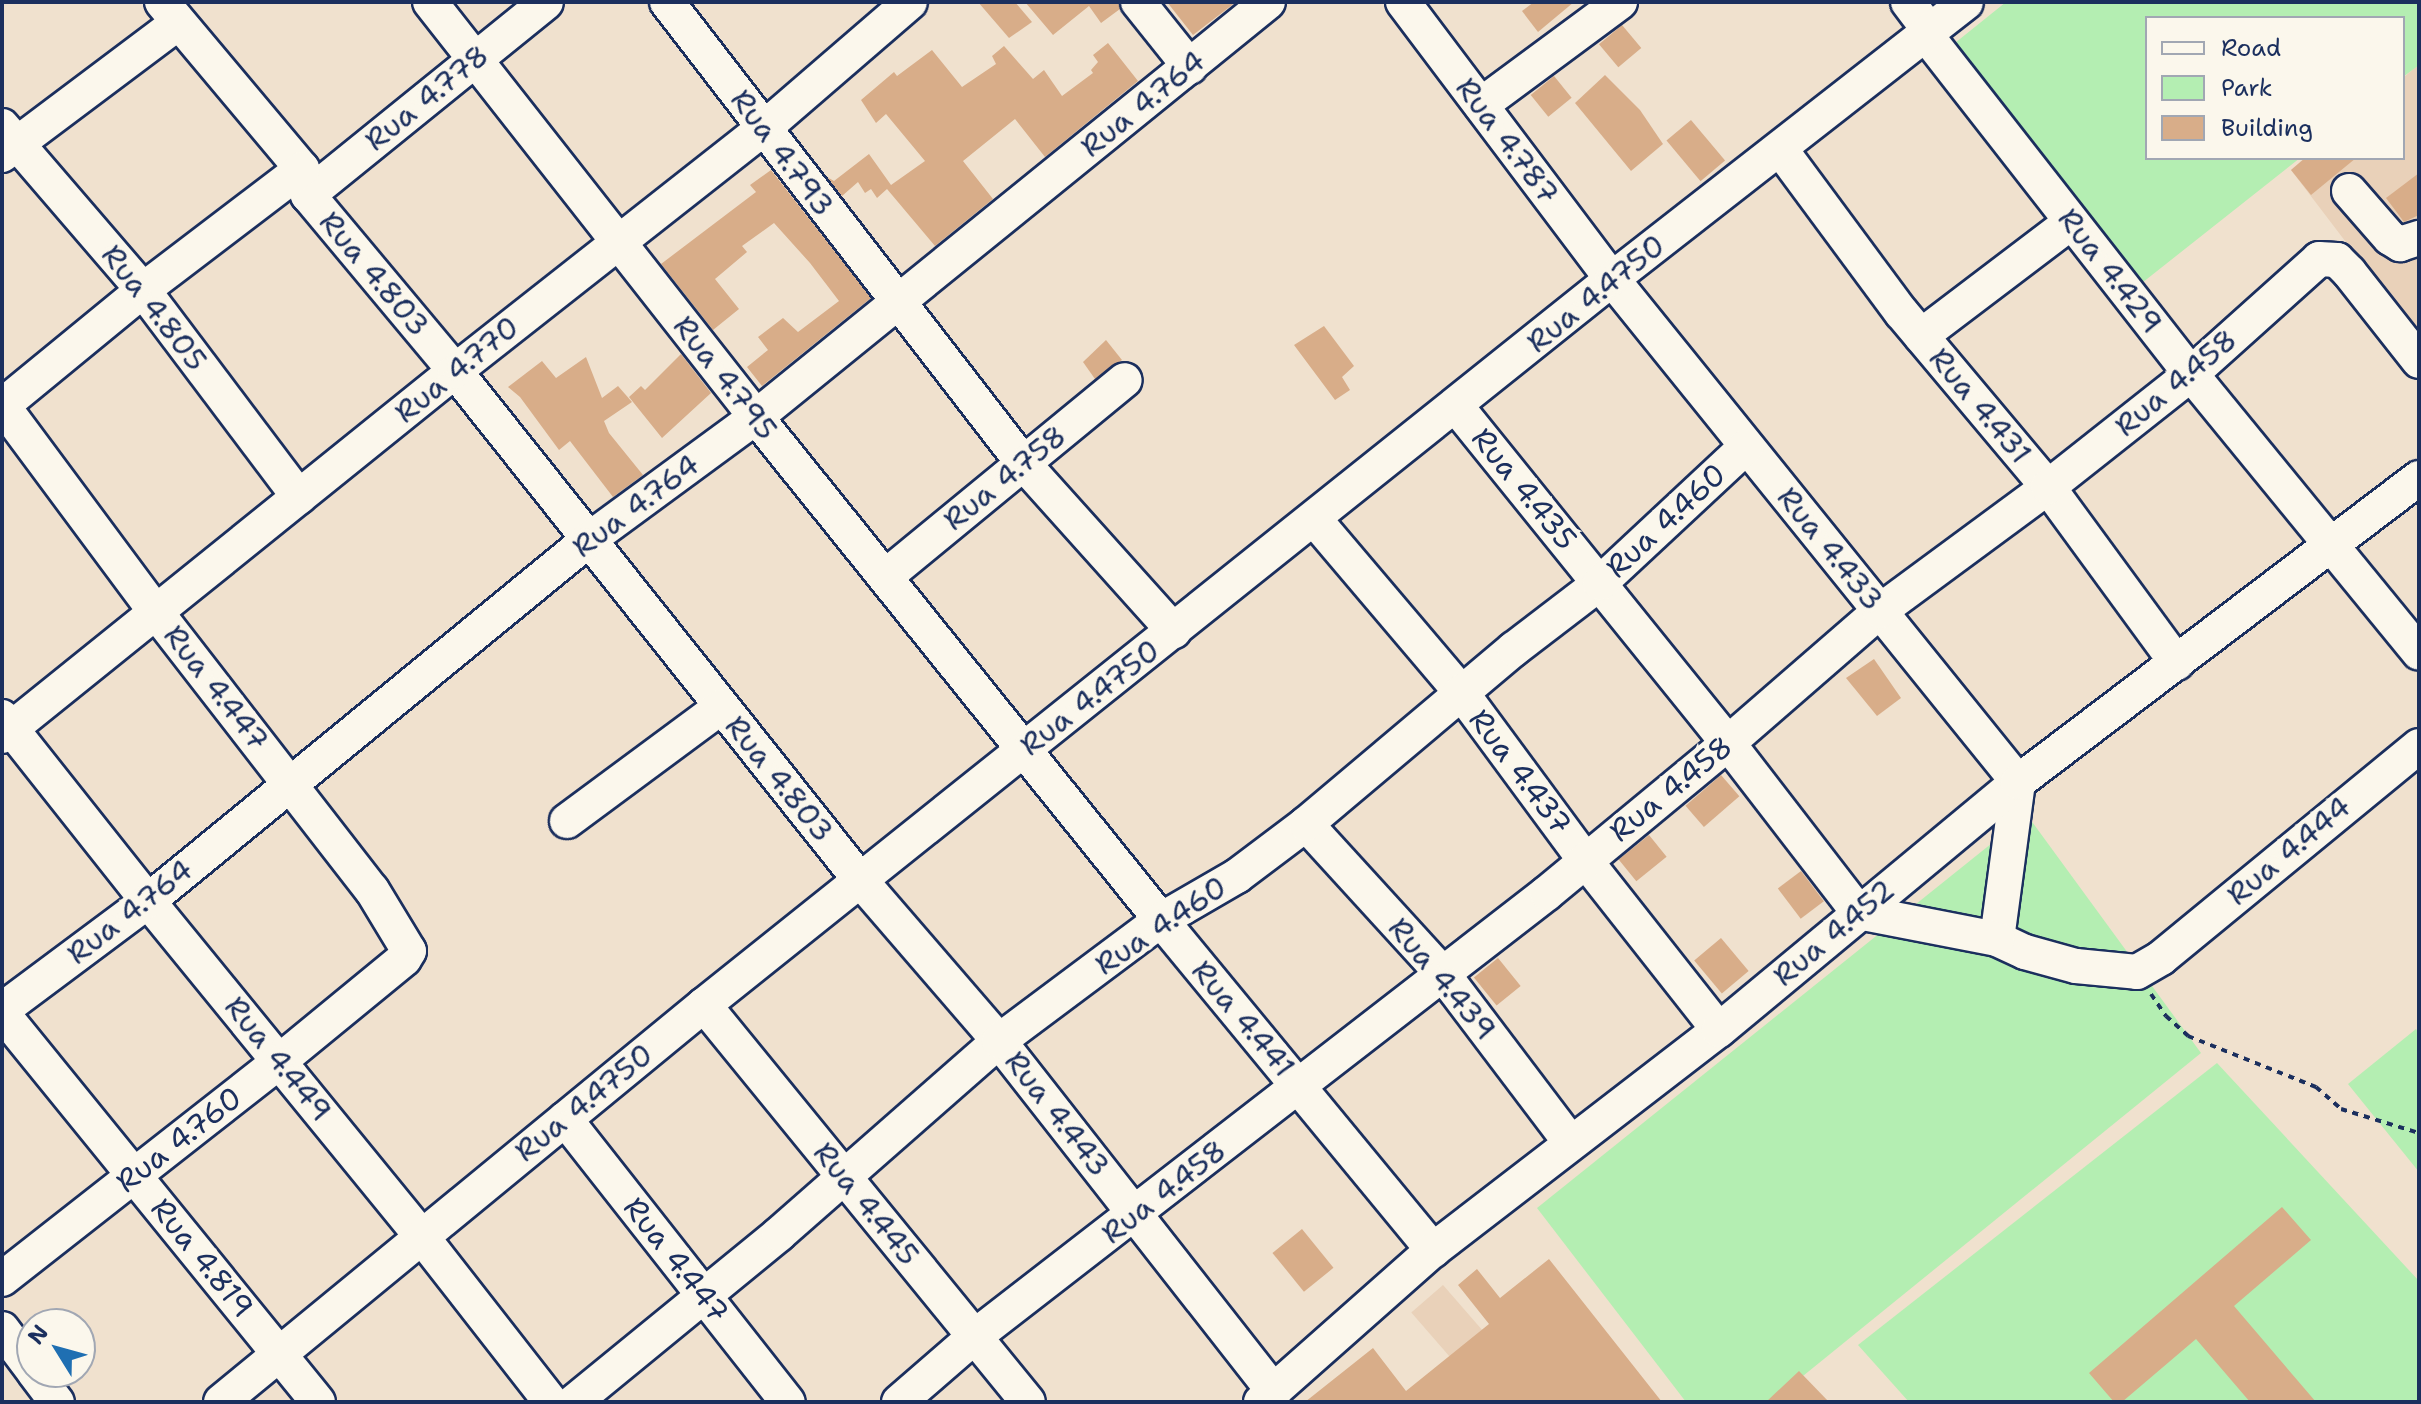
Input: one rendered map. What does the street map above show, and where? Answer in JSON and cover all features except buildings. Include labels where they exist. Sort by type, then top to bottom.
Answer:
[{"type":"street","name":"Rua 4.795","points":[[430,2],[756,417],[1025,750]]},
{"type":"street","name":"Rua 4.778","points":[[2,406],[143,290],[305,182],[475,59],[546,2]]},
{"type":"street","name":"Rua 4.793","points":[[667,2],[1023,463],[1174,631]]},
{"type":"street","points":[[1138,2],[1190,67]]},
{"type":"street","name":"Rua 4.764","points":[[2,1011],[148,901],[587,541],[756,417],[1268,2]]},
{"type":"street","name":"Rua 4.787","points":[[1403,2],[1612,279]]},
{"type":"street","points":[[1481,105],[1620,2]]},
{"type":"street","name":"Rua 4.429","points":[[1908,2],[2071,222],[2419,653]]},
{"type":"street","name":"Rua 4.4750","points":[[221,1402],[704,1005],[1315,520],[1612,279],[1781,150],[1966,2]]},
{"type":"street","name":"Rua 4.770","points":[[5,727],[156,612],[618,241],[763,129],[901,5]]},
{"type":"street","points":[[7,141],[170,9]]},
{"type":"street","name":"Rua 4.803","points":[[170,9],[587,541],[861,881]]},
{"type":"street","name":"Rua 4.805","points":[[7,141],[143,290],[299,497]]},
{"type":"street","name":"Rua 4.431","points":[[1781,150],[1921,336],[2048,487],[2177,663]]},
{"type":"street","points":[[2349,191],[2390,238],[2400,244],[2419,238]]},
{"type":"street","points":[[1921,336],[2071,222]]},
{"type":"street","name":"Rua 4.458","points":[[899,1402],[974,1337],[1443,974],[1585,860],[1728,743],[1880,611],[2048,487],[2191,374],[2319,259],[2337,260],[2349,272],[2419,361]]},
{"type":"street","name":"Rua 4.433","points":[[1612,279],[2018,782]]},
{"type":"street","name":"Rua 4.758","points":[[885,577],[1125,380]]},
{"type":"street","name":"Rua 4.447","points":[[2,406],[156,612],[290,782],[408,944],[408,956],[391,969]]},
{"type":"street","name":"Rua 4.435","points":[[1456,406],[1728,743],[1858,912]]},
{"type":"street","name":"Rua 4.460","points":[[574,1402],[845,1178],[999,1041],[1161,920],[1237,876],[1306,824],[1461,692],[1600,583],[1746,447]]},
{"type":"street","name":"Rua 4.452","points":[[1267,1397],[1433,1250],[1719,1030],[2018,782],[2419,478]]},
{"type":"street","name":"Rua 4.437","points":[[1315,520],[1461,692],[1585,860],[1719,1030]]},
{"type":"street","points":[[567,821],[721,707]]},
{"type":"street","name":"Rua 4.449","points":[[5,727],[280,1061],[551,1402]]},
{"type":"street","name":"Rua 4.444","points":[[2149,965],[2419,746]]},
{"type":"street","name":"Rua 4.441","points":[[1025,750],[1433,1250]]},
{"type":"street","points":[[1997,939],[2018,782]]},
{"type":"street","name":"Rua 4.439","points":[[1306,824],[1443,974],[1570,1142]]},
{"type":"street","name":"Rua 4.443","points":[[861,881],[999,1041],[1135,1214],[1267,1397]]},
{"type":"street","points":[[1858,912],[1997,939],[2025,952],[2076,966],[2149,965]]},
{"type":"street","name":"Rua 4.760","points":[[2,1279],[280,1061],[391,969]]},
{"type":"street","name":"Rua 4.445","points":[[704,1005],[1028,1402]]},
{"type":"street","name":"Rua 4.819","points":[[2,1011],[318,1402]]},
{"type":"street","name":"Rua 4.447","points":[[565,1119],[788,1402]]},
{"type":"street","points":[[2,1329],[16,1348]]},
{"type":"path","points":[[2149,965],[2166,1016],[2188,1036],[2316,1087],[2341,1109],[2419,1133]]},
{"type":"shaded area","points":[[2370,2],[2419,2],[2419,64],[2405,47],[2405,16],[2380,16]]},
{"type":"shaded area","points":[[2419,64],[2419,338],[2291,170],[2303,160],[2405,160],[2405,76]]},
{"type":"shaded area","points":[[1443,1285],[1482,1330],[1451,1358],[1411,1313]]},
{"type":"green space","points":[[2006,2],[2419,2],[2419,65],[2405,76],[2405,16],[2145,16],[2145,160],[2297,160],[2128,294],[1940,55]]},
{"type":"green space","points":[[2027,815],[2201,1053],[1771,1402],[1686,1402],[1537,1208]]},
{"type":"green space","points":[[2416,1029],[2419,1034],[2419,1172],[2348,1084]]},
{"type":"green space","points":[[2217,1063],[2419,1281],[2419,1402],[1909,1402],[1858,1345]]}]
